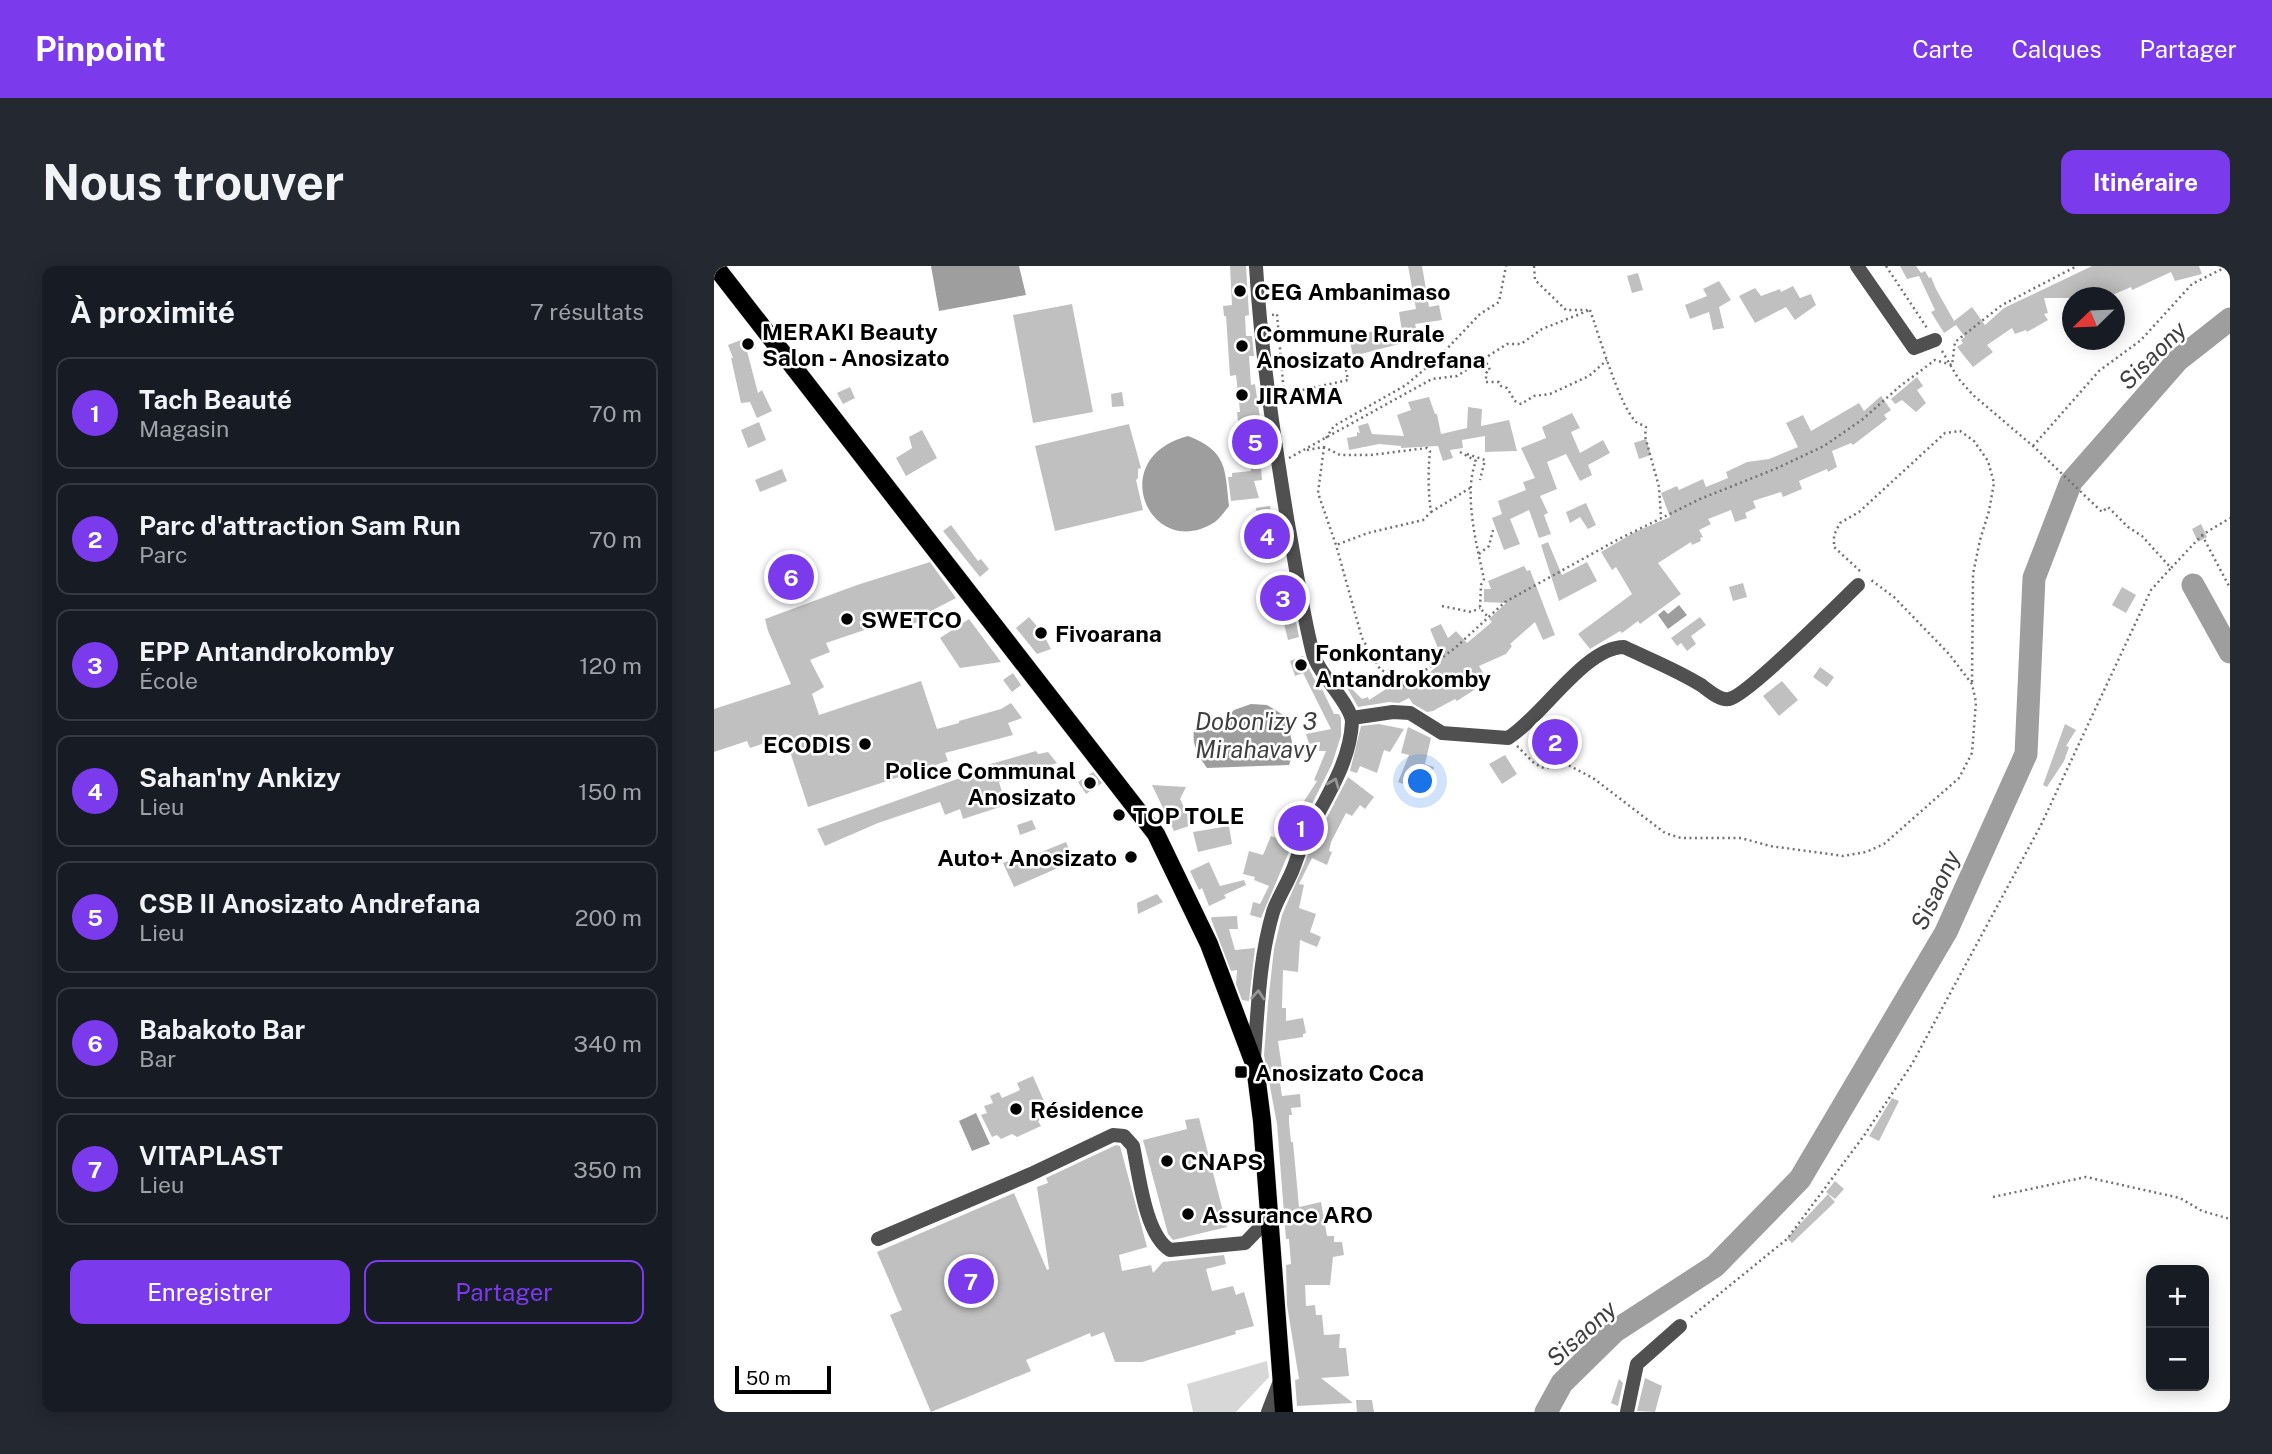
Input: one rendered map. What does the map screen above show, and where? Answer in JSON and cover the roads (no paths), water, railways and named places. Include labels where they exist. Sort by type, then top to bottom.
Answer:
[{"type":"main road","points":[[715,266],[1156,834],[1209,944],[1254,1063],[1262,1121],[1284,1412]]},
{"type":"street","points":[[1254,1063],[1259,978],[1274,909],[1304,840],[1330,795],[1349,746],[1352,718],[1320,671],[1313,654],[1278,465],[1259,316],[1256,266]]},
{"type":"street","points":[[1857,266],[1914,348],[1935,340]]},
{"type":"street","points":[[1352,718],[1393,712],[1410,713],[1442,733],[1508,738],[1590,661],[1612,647],[1624,647],[1696,682],[1720,698],[1729,699],[1771,667],[1858,585]]},
{"type":"street","points":[[878,1239],[1031,1174],[1113,1135],[1124,1136],[1133,1146],[1153,1231],[1161,1245],[1170,1250],[1245,1243],[1268,1219]]},
{"type":"street","points":[[1627,1412],[1637,1364],[1680,1326]]},
{"type":"street","points":[[1268,1412],[1282,1376]]},
{"type":"water","points":[[931,266],[1019,266],[1026,295],[939,311]]},
{"type":"water","points":[[1188,436],[1210,448],[1222,462],[1229,506],[1215,522],[1192,531],[1172,529],[1156,519],[1146,503],[1142,484],[1147,464],[1162,448]]},
{"type":"water","points":[[1679,605],[1687,615],[1668,629],[1658,615],[1664,610],[1668,614]]},
{"type":"water","name":"Dobon'izy 3 Mirahavavy","points":[[1251,704],[1267,705],[1288,718],[1292,746],[1289,765],[1207,768],[1196,750],[1194,730],[1200,726],[1207,727],[1209,731],[1215,729],[1234,710]]},
{"type":"water","points":[[976,1113],[990,1144],[972,1151],[959,1121]]},
{"type":"waterway","name":"Sisaony","points":[[1546,1412],[1562,1383],[1615,1331],[1715,1266],[1800,1179],[1946,932],[2026,754],[2034,578],[2071,482],[2178,360],[2230,319]]},
{"type":"waterway","points":[[2193,585],[2230,652]]},
{"type":"place","name":"CEG Ambanimaso","points":[[1240,291]]},
{"type":"place","name":"MERAKI Beauty Salon - Anosizato","points":[[748,344]]},
{"type":"place","name":"Commune Rurale Anosizato Andrefana","points":[[1242,346]]},
{"type":"place","name":"JIRAMA","points":[[1242,395]]},
{"type":"place","name":"CSB II Anosizato Andrefana","points":[[1255,442]]},
{"type":"place","name":"Sahan'ny Ankizy","points":[[1267,536]]},
{"type":"place","name":"Babakoto Bar","points":[[791,577]]},
{"type":"place","name":"EPP Antandrokomby","points":[[1283,598]]},
{"type":"place","name":"SWETCO","points":[[847,619]]},
{"type":"place","name":"Fivoarana","points":[[1041,633]]},
{"type":"place","name":"Fonkontany Antandrokomby","points":[[1301,665]]},
{"type":"place","name":"Parc d'attraction Sam Run","points":[[1555,742]]},
{"type":"place","name":"ECODIS","points":[[865,744]]},
{"type":"place","name":"Police Communal Anosizato","points":[[1090,783]]},
{"type":"place","name":"TOP TOLE","points":[[1119,815]]},
{"type":"place","name":"Tach Beauté","points":[[1301,828]]},
{"type":"place","name":"Auto+ Anosizato","points":[[1131,857]]},
{"type":"place","name":"Anosizato Coca","points":[[1241,1072]]},
{"type":"place","name":"Résidence","points":[[1016,1109]]},
{"type":"place","name":"CNAPS","points":[[1167,1161]]},
{"type":"place","name":"Assurance ARO","points":[[1188,1214]]},
{"type":"place","name":"VITAPLAST","points":[[971,1281]]}]
